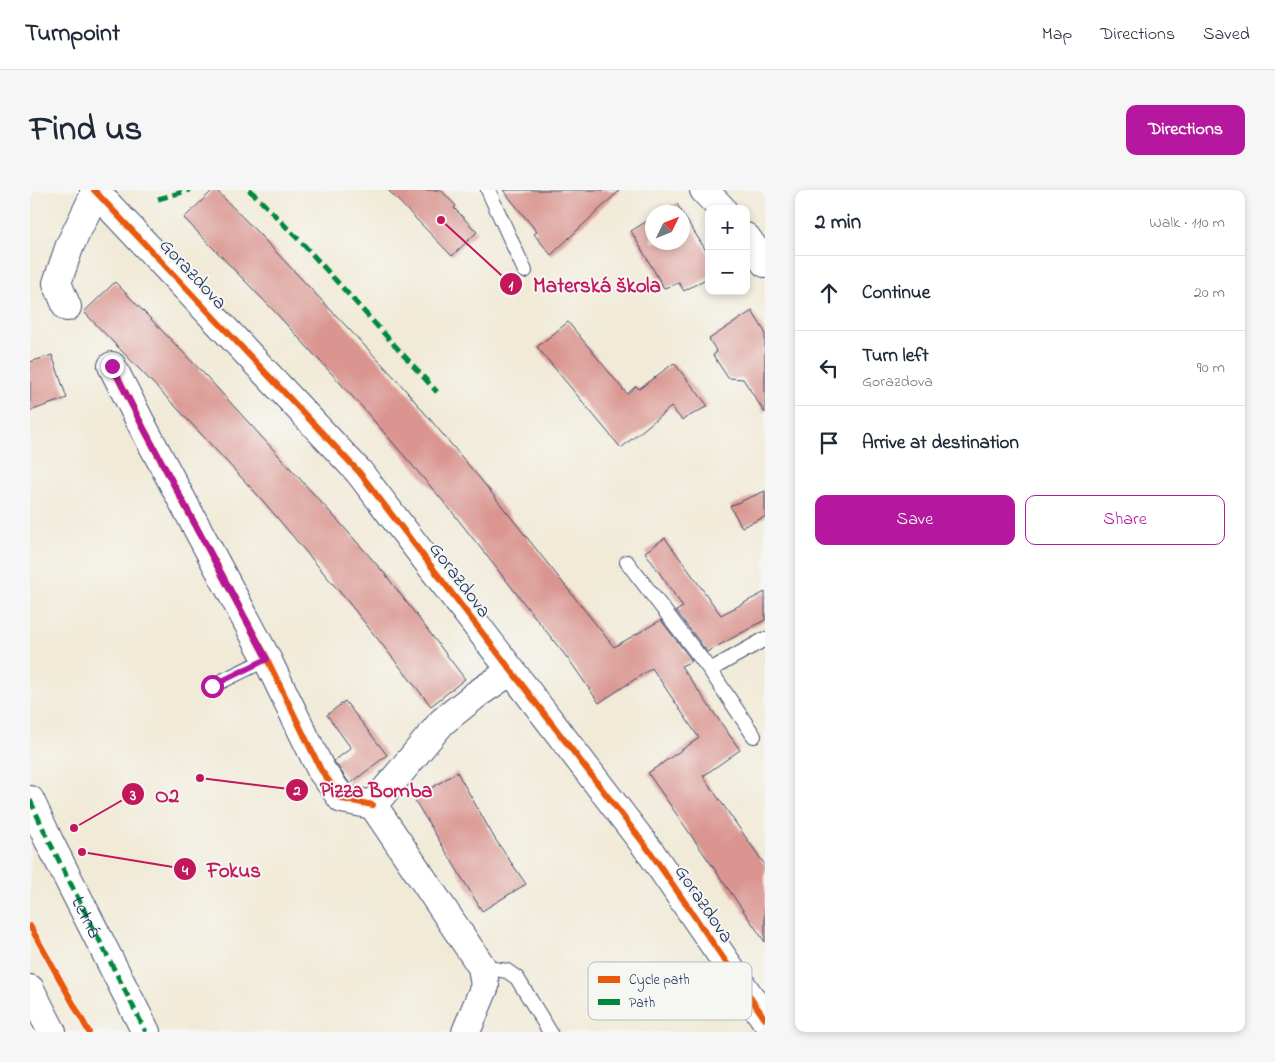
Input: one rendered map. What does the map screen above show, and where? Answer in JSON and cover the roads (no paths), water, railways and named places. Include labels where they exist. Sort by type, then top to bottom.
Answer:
[{"type":"street","points":[[704,190],[718,205]]},
{"type":"street","name":"Gorazdova","points":[[67,307],[57,283],[70,245],[97,191],[359,472],[651,853],[726,962]]},
{"type":"street","points":[[750,242],[765,263]]},
{"type":"street","points":[[112,366],[267,659],[321,770],[342,799],[373,805],[482,967],[485,986],[466,1032]]},
{"type":"street","points":[[373,805],[442,722],[511,671]]},
{"type":"street","name":"Letná","points":[[30,800],[146,1032]]},
{"type":"street","points":[[30,989],[52,1032]]},
{"type":"street","name":"Gorazdova","points":[[752,1000],[765,1019]]},
{"type":"lane","points":[[488,190],[524,271]]},
{"type":"lane","points":[[626,562],[710,670],[754,736]]},
{"type":"lane","points":[[710,670],[765,639]]},
{"type":"lane","points":[[212,686],[267,659]]},
{"type":"lane","points":[[482,967],[507,971],[517,978],[550,1032]]},
{"type":"place","name":"Materská škola","points":[[441,220]]},
{"type":"place","name":"Pizza Bomba","points":[[200,778]]},
{"type":"place","name":"O2","points":[[74,828]]},
{"type":"place","name":"Fokus","points":[[82,852]]}]
